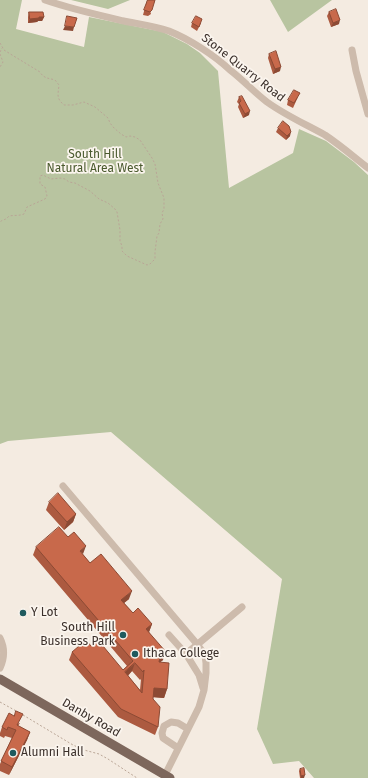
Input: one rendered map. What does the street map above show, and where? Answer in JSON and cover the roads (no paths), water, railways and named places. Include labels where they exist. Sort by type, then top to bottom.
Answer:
[{"type":"main road","name":"Danby Road","points":[[0,681],[168,776]]},
{"type":"street","name":"Stone Quarry Road","points":[[45,0],[58,5],[154,27],[182,37],[198,46],[229,68],[272,105],[290,117],[331,139],[368,168]]},
{"type":"street","points":[[352,50],[356,71],[368,114]]},
{"type":"street","points":[[62,486],[205,655],[206,673],[204,690],[199,707],[178,748],[168,776]]},
{"type":"street","points":[[186,654],[242,607]]},
{"type":"street","points":[[169,635],[186,654],[199,675],[204,690]]},
{"type":"street","points":[[0,638],[4,647],[4,655],[0,668]]},
{"type":"street","points":[[178,748],[163,738],[162,733],[164,726],[171,722],[178,723],[188,729]]},
{"type":"place","name":"Y Lot","points":[[23,613]]},
{"type":"place","name":"South Hill Business Park","points":[[123,635]]},
{"type":"place","name":"Ithaca College","points":[[135,654]]},
{"type":"place","name":"Alumni Hall","points":[[13,753]]},
{"type":"park label","name":"South Hill Natural Area West","points":[[95,162]]}]
